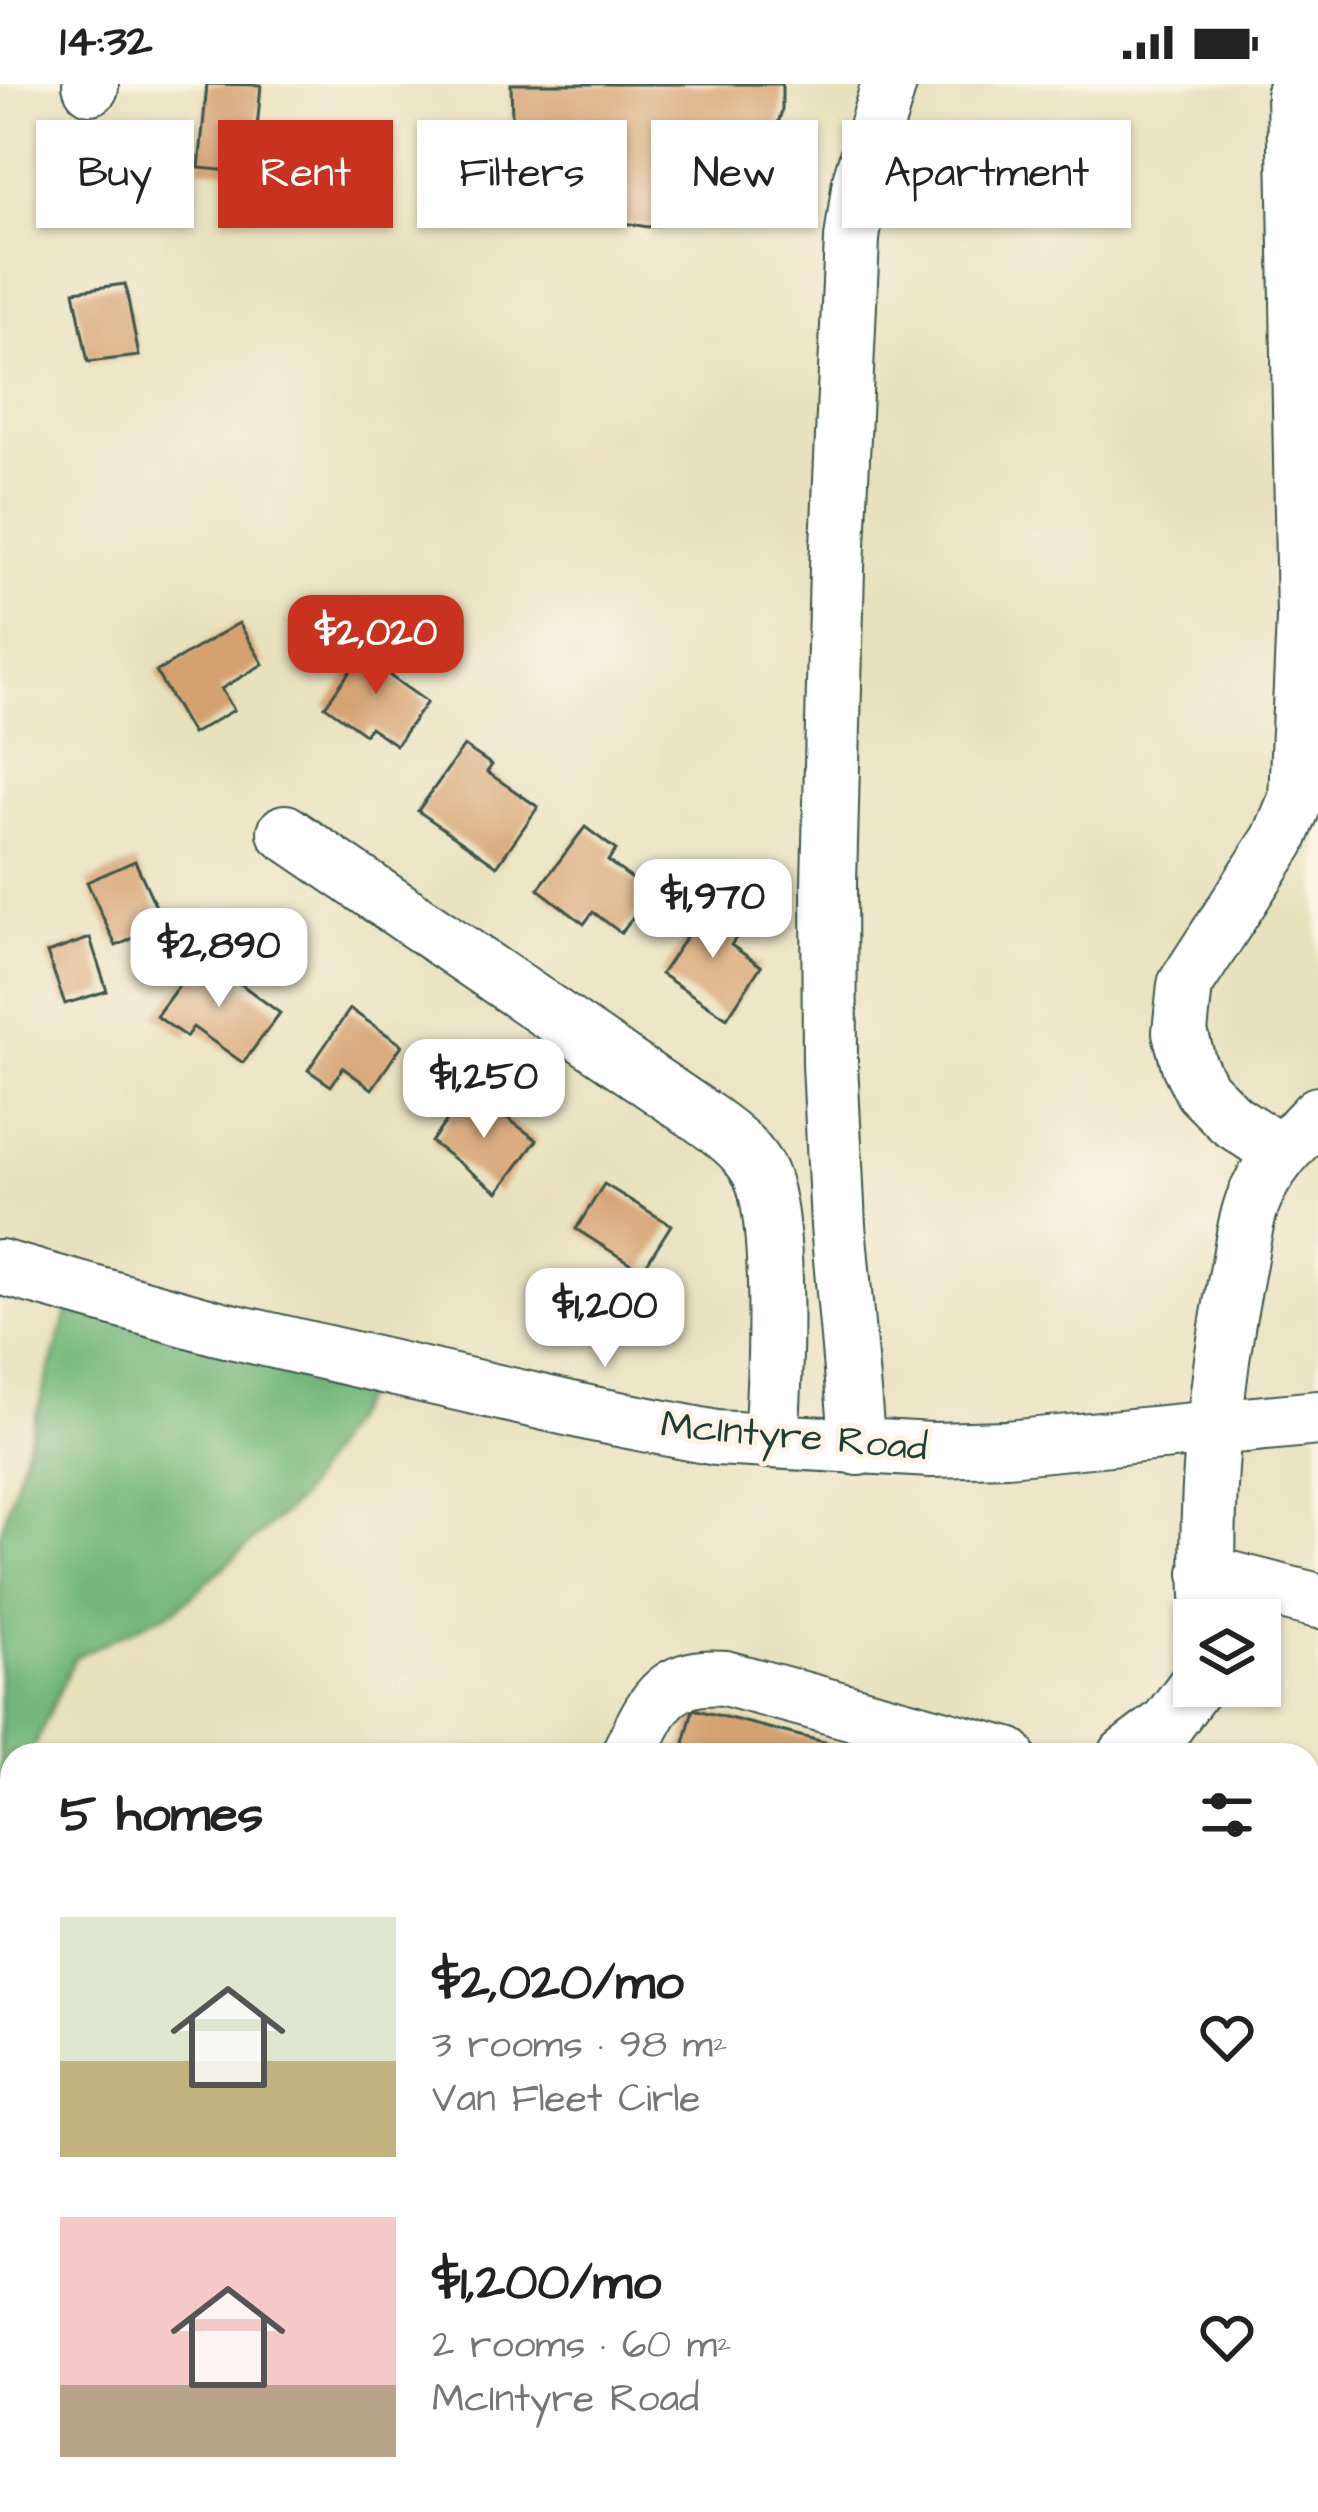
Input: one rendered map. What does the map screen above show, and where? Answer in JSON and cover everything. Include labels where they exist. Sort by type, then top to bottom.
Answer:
[{"type":"street","points":[[858,1448],[836,1179],[829,884],[852,239],[860,181],[889,84]]},
{"type":"street","points":[[1281,1153],[1231,1120],[1202,1091],[1180,1032],[1185,985],[1279,840],[1296,799],[1304,618],[1296,87]]},
{"type":"street","points":[[285,832],[744,1150],[765,1186],[772,1226],[771,1438]]},
{"type":"street","points":[[1318,1114],[1281,1153],[1252,1202],[1232,1300],[1215,1428],[1209,1596],[1318,1601]]},
{"type":"street","name":"McIntyre Road","points":[[0,1268],[218,1328],[716,1438],[771,1438],[858,1448],[1007,1448],[1318,1418]]},
{"type":"street","points":[[635,1743],[666,1690],[702,1676],[725,1678],[964,1743]]},
{"type":"street","points":[[1142,1743],[1167,1724],[1180,1707]]},
{"type":"green space","points":[[74,1290],[383,1366],[297,1501],[178,1608],[75,1657],[36,1743],[0,1743],[0,1534]]},
{"type":"building","points":[[207,84],[261,85],[258,120],[218,120],[218,170],[199,168]]},
{"type":"building","points":[[511,84],[782,84],[779,120],[651,120],[648,227],[627,223],[627,120],[512,117]]},
{"type":"building","points":[[125,284],[139,356],[88,362],[74,291]]},
{"type":"building","points":[[239,623],[263,664],[221,689],[234,710],[192,734],[156,672]]},
{"type":"building","points":[[371,642],[400,662],[390,676],[427,702],[396,745],[370,727],[365,734],[325,706]]},
{"type":"building","points":[[464,746],[492,765],[487,772],[538,807],[497,866],[418,811]]},
{"type":"building","points":[[585,827],[616,850],[608,861],[651,893],[621,933],[593,912],[584,924],[538,889]]},
{"type":"building","points":[[135,861],[164,924],[116,946],[87,882]]},
{"type":"building","points":[[711,900],[746,923],[731,945],[761,966],[727,1018],[661,974]]},
{"type":"building","points":[[90,938],[107,991],[65,1004],[47,953]]},
{"type":"building","points":[[201,955],[280,1013],[243,1063],[193,1027],[186,1037],[156,1016]]},
{"type":"building","points":[[350,1009],[402,1045],[372,1089],[343,1068],[331,1086],[308,1070]]},
{"type":"building","points":[[469,1090],[537,1140],[498,1192],[431,1142]]},
{"type":"building","points":[[604,1184],[671,1225],[642,1271],[576,1229]]},
{"type":"building","points":[[693,1709],[828,1743],[684,1743]]}]
